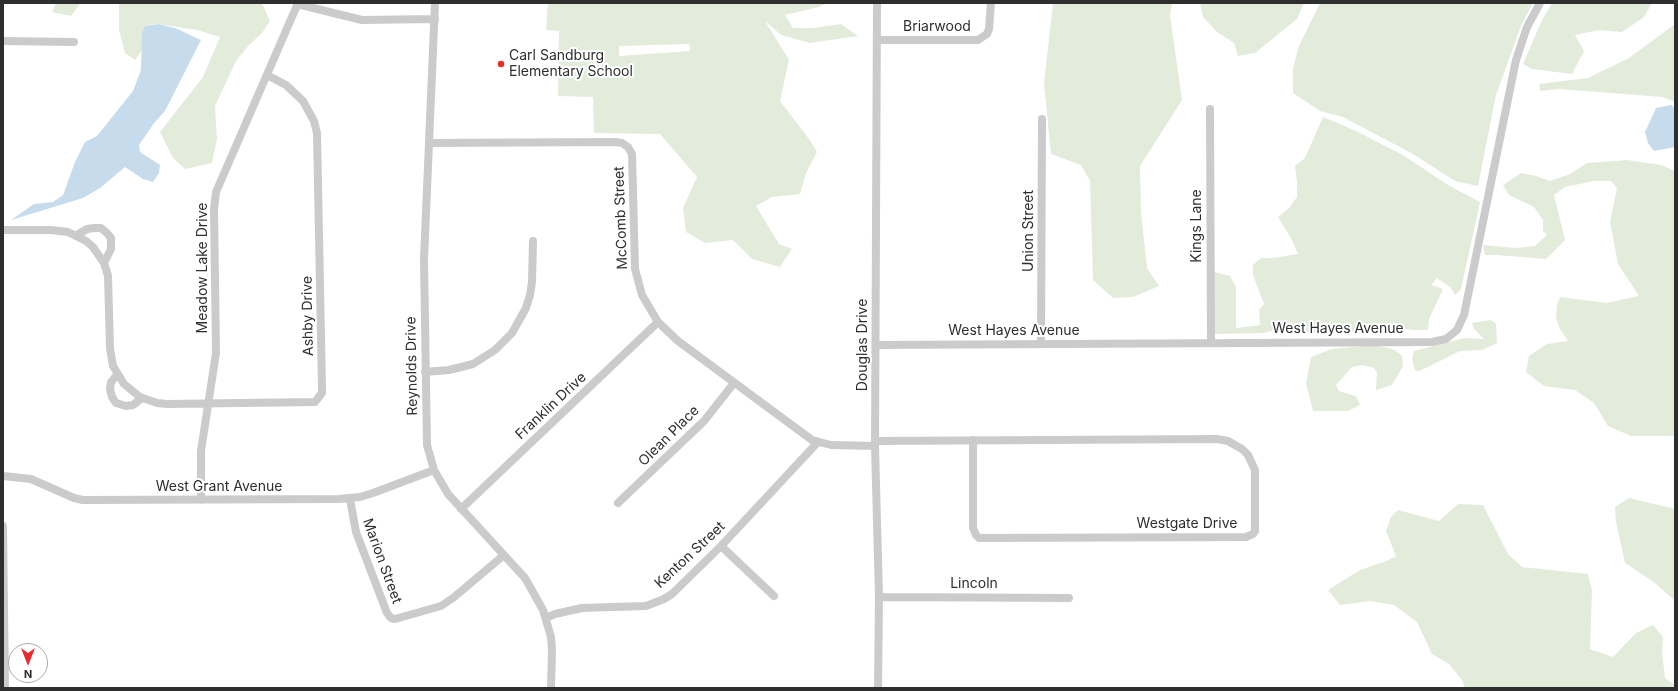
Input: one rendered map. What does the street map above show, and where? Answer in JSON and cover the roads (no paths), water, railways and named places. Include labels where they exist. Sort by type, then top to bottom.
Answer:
[{"type":"street","name":"Reynolds Drive","points":[[435,3],[424,259],[427,445],[434,470],[448,494],[525,578],[538,599],[546,618],[551,637],[552,688]]},
{"type":"street","name":"Douglas Drive","points":[[877,3],[876,443],[879,597],[878,688]]},
{"type":"street","name":"Briarwood","points":[[877,40],[978,40],[987,34],[989,29],[991,3]]},
{"type":"street","name":"West Hayes Avenue","points":[[876,345],[1432,342],[1446,339],[1457,330],[1464,315],[1518,54],[1527,27],[1540,3]]},
{"type":"street","points":[[298,4],[362,20],[435,19]]},
{"type":"street","name":"Meadow Lake Drive","points":[[201,500],[201,451],[216,354],[214,209],[216,192],[298,4]]},
{"type":"street","points":[[3,41],[74,42]]},
{"type":"street","name":"Ashby Drive","points":[[3,230],[57,230],[77,235],[93,247],[104,263],[108,276],[110,357],[117,376],[131,391],[142,398],[157,403],[167,404],[315,402],[322,393],[317,133],[314,121],[303,101],[286,85],[267,75]]},
{"type":"street","name":"Kings Lane","points":[[1210,110],[1211,343]]},
{"type":"street","name":"Union Street","points":[[1041,344],[1042,118]]},
{"type":"street","name":"McComb Street","points":[[429,143],[615,142],[622,143],[628,147],[632,154],[635,269],[642,295],[658,322],[673,337],[804,435],[818,442],[836,446],[876,443]]},
{"type":"street","points":[[77,235],[87,229],[101,228],[111,238],[111,249],[104,263]]},
{"type":"street","points":[[425,372],[449,370],[473,364],[495,350],[512,333],[523,315],[530,295],[532,282],[532,241]]},
{"type":"street","name":"Franklin Drive","points":[[461,509],[658,322]]},
{"type":"street","points":[[117,376],[111,382],[110,389],[112,397],[116,403],[126,406],[133,404],[142,398]]},
{"type":"street","name":"Olean Place","points":[[618,503],[693,433],[734,382]]},
{"type":"street","name":"Westgate Drive","points":[[876,443],[974,440],[1217,439],[1228,441],[1242,448],[1250,458],[1255,470],[1255,531],[1253,534],[1246,537],[980,538],[976,535],[973,528],[974,440]]},
{"type":"street","name":"Kenton Street","points":[[546,618],[555,614],[582,608],[637,607],[656,603],[672,594],[721,546],[818,442]]},
{"type":"street","name":"West Grant Avenue","points":[[3,476],[31,479],[74,498],[83,500],[350,499],[373,493],[434,470]]},
{"type":"street","name":"Marion Street","points":[[350,499],[356,532],[387,613],[394,619],[440,606],[449,601],[504,554]]},
{"type":"street","points":[[3,526],[5,688]]},
{"type":"street","points":[[721,546],[774,596]]},
{"type":"street","name":"Lincoln","points":[[879,597],[1068,598]]},
{"type":"water","points":[[158,24],[175,28],[201,40],[165,111],[154,123],[139,145],[140,152],[160,165],[159,173],[153,182],[143,179],[125,167],[100,188],[83,198],[11,220],[34,204],[53,202],[63,195],[75,162],[85,142],[97,136],[133,91],[141,70],[142,33],[145,26]]},
{"type":"water","points":[[1671,105],[1675,108],[1675,147],[1654,151],[1648,143],[1645,132],[1656,108]]},
{"type":"place","name":"Carl Sandburg Elementary School","points":[[501,64]]}]
